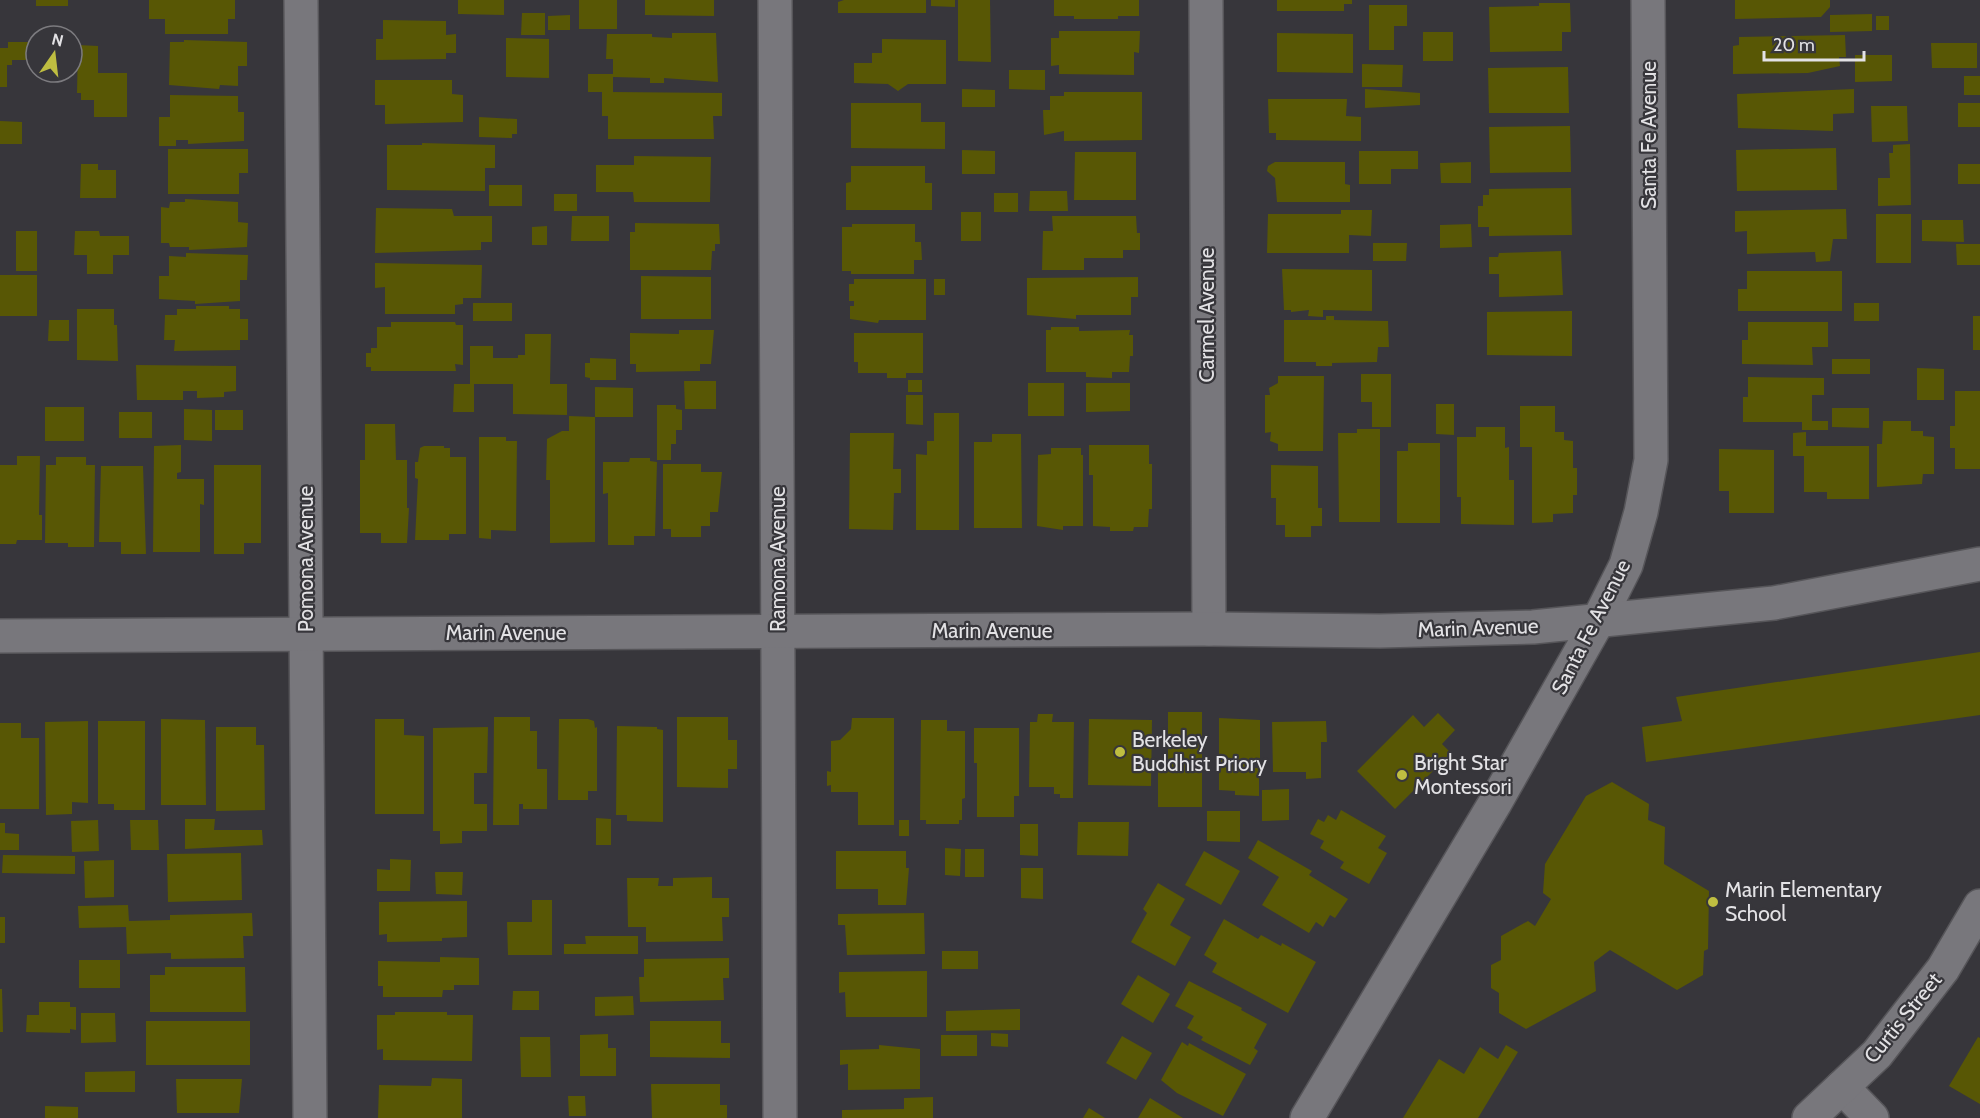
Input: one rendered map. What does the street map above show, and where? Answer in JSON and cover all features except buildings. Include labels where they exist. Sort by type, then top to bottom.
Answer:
[{"type":"street","name":"Pomona Avenue","points":[[302,0],[310,1118]]},
{"type":"street","name":"Ramona Avenue","points":[[775,0],[780,1118]]},
{"type":"street","name":"Carmel Avenue","points":[[1206,0],[1209,629]]},
{"type":"street","name":"Santa Fe Avenue","points":[[1307,1118],[1495,803],[1598,621],[1626,565],[1641,512],[1651,460],[1648,0]]},
{"type":"street","name":"Marin Avenue","points":[[0,636],[1209,629],[1380,631],[1533,627],[1774,603],[1980,564]]},
{"type":"street","name":"Curtis Street","points":[[1809,1118],[1877,1054],[1943,969],[1980,906]]},
{"type":"street","points":[[1842,1087],[1872,1118]]},
{"type":"place","name":"Berkeley Buddhist Priory","points":[[1120,752]]},
{"type":"place","name":"Bright Star Montessori","points":[[1402,775]]},
{"type":"place","name":"Marin Elementary School","points":[[1713,902]]}]
